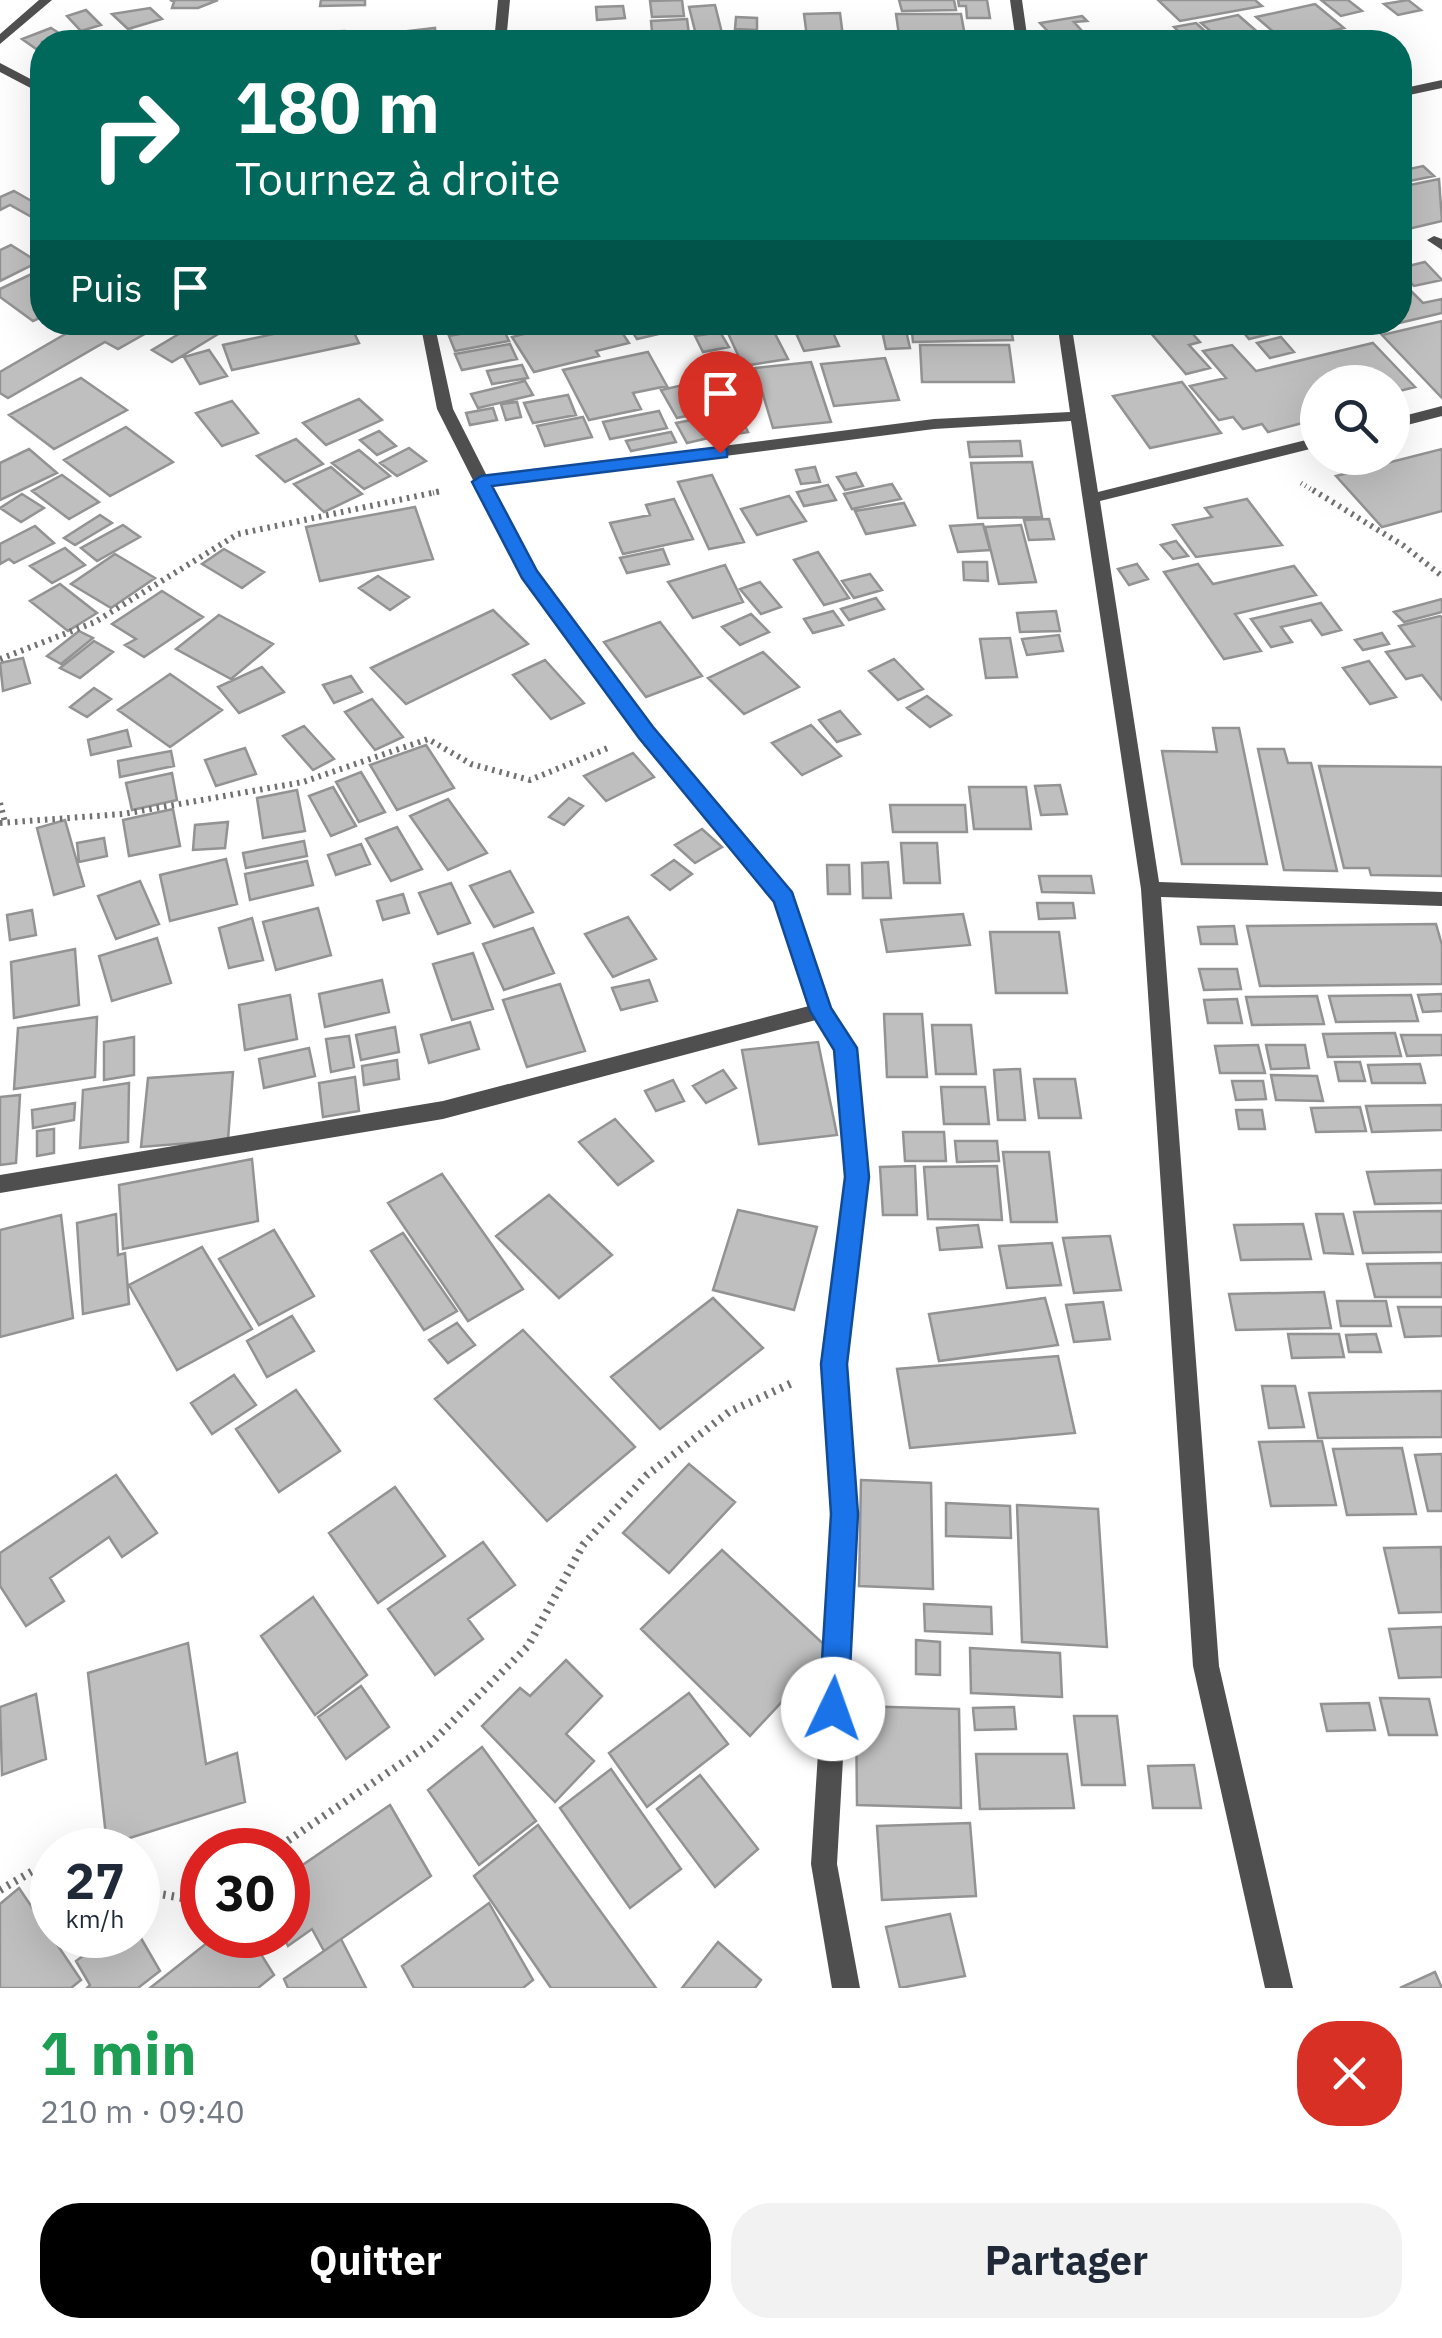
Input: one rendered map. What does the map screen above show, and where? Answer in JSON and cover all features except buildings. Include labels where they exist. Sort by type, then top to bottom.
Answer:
[{"type":"street","points":[[0,40],[46,0]]},
{"type":"street","points":[[501,30],[504,0]]},
{"type":"street","points":[[1016,0],[1020,30]]},
{"type":"street","points":[[0,67],[30,83]]},
{"type":"street","points":[[1412,90],[1442,84]]},
{"type":"street","points":[[430,335],[444,409],[528,574],[646,732],[784,898],[821,1011],[846,1048],[857,1177],[834,1364],[844,1514],[824,1864],[846,1988]]},
{"type":"street","points":[[1066,335],[1150,889],[1206,1666],[1279,1988]]},
{"type":"street","points":[[1410,420],[1442,412]]},
{"type":"street","points":[[481,482],[934,424],[1078,416]]},
{"type":"street","points":[[1093,498],[1300,446]]},
{"type":"street","points":[[1150,889],[1442,899]]},
{"type":"street","points":[[0,1184],[443,1110],[821,1011]]},
{"type":"path","points":[[1258,457],[1404,546],[1442,576]]},
{"type":"path","points":[[0,659],[95,622],[238,534],[481,482]]},
{"type":"path","points":[[0,803],[3,822],[123,814],[303,782],[428,739],[471,764],[530,780],[646,732]]},
{"type":"path","points":[[306,1828],[430,1744],[528,1646],[584,1545],[647,1475],[729,1412],[834,1364]]},
{"type":"path","points":[[0,1890],[30,1874]]},
{"type":"route","points":[[720,453],[481,482],[528,574],[646,732],[784,898],[821,1011],[846,1048],[857,1177],[834,1364],[844,1514],[833,1709]]}]
